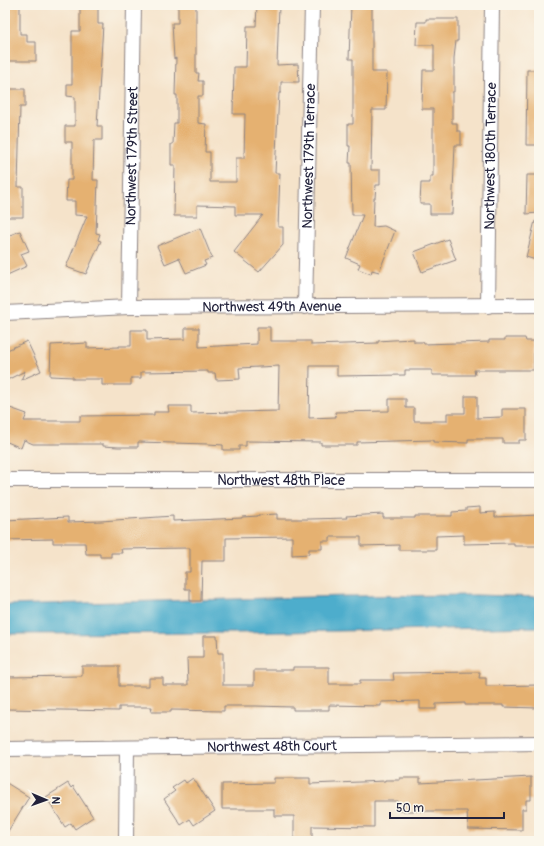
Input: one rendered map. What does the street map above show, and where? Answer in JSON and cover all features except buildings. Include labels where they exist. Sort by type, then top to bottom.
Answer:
[{"type":"street","name":"Northwest 179th Street","points":[[129,307],[134,5]]},
{"type":"street","name":"Northwest 179th Terrace","points":[[305,306],[312,5]]},
{"type":"street","name":"Northwest 180th Terrace","points":[[488,306],[492,5]]},
{"type":"street","name":"Northwest 49th Avenue","points":[[5,313],[129,307],[539,305]]},
{"type":"street","name":"Northwest 48th Place","points":[[5,480],[539,480]]},
{"type":"street","name":"Northwest 48th Court","points":[[5,750],[539,743]]},
{"type":"street","points":[[126,841],[127,749]]},
{"type":"water","points":[[477,595],[539,597],[539,627],[238,633],[5,634],[5,605],[348,596]]}]
